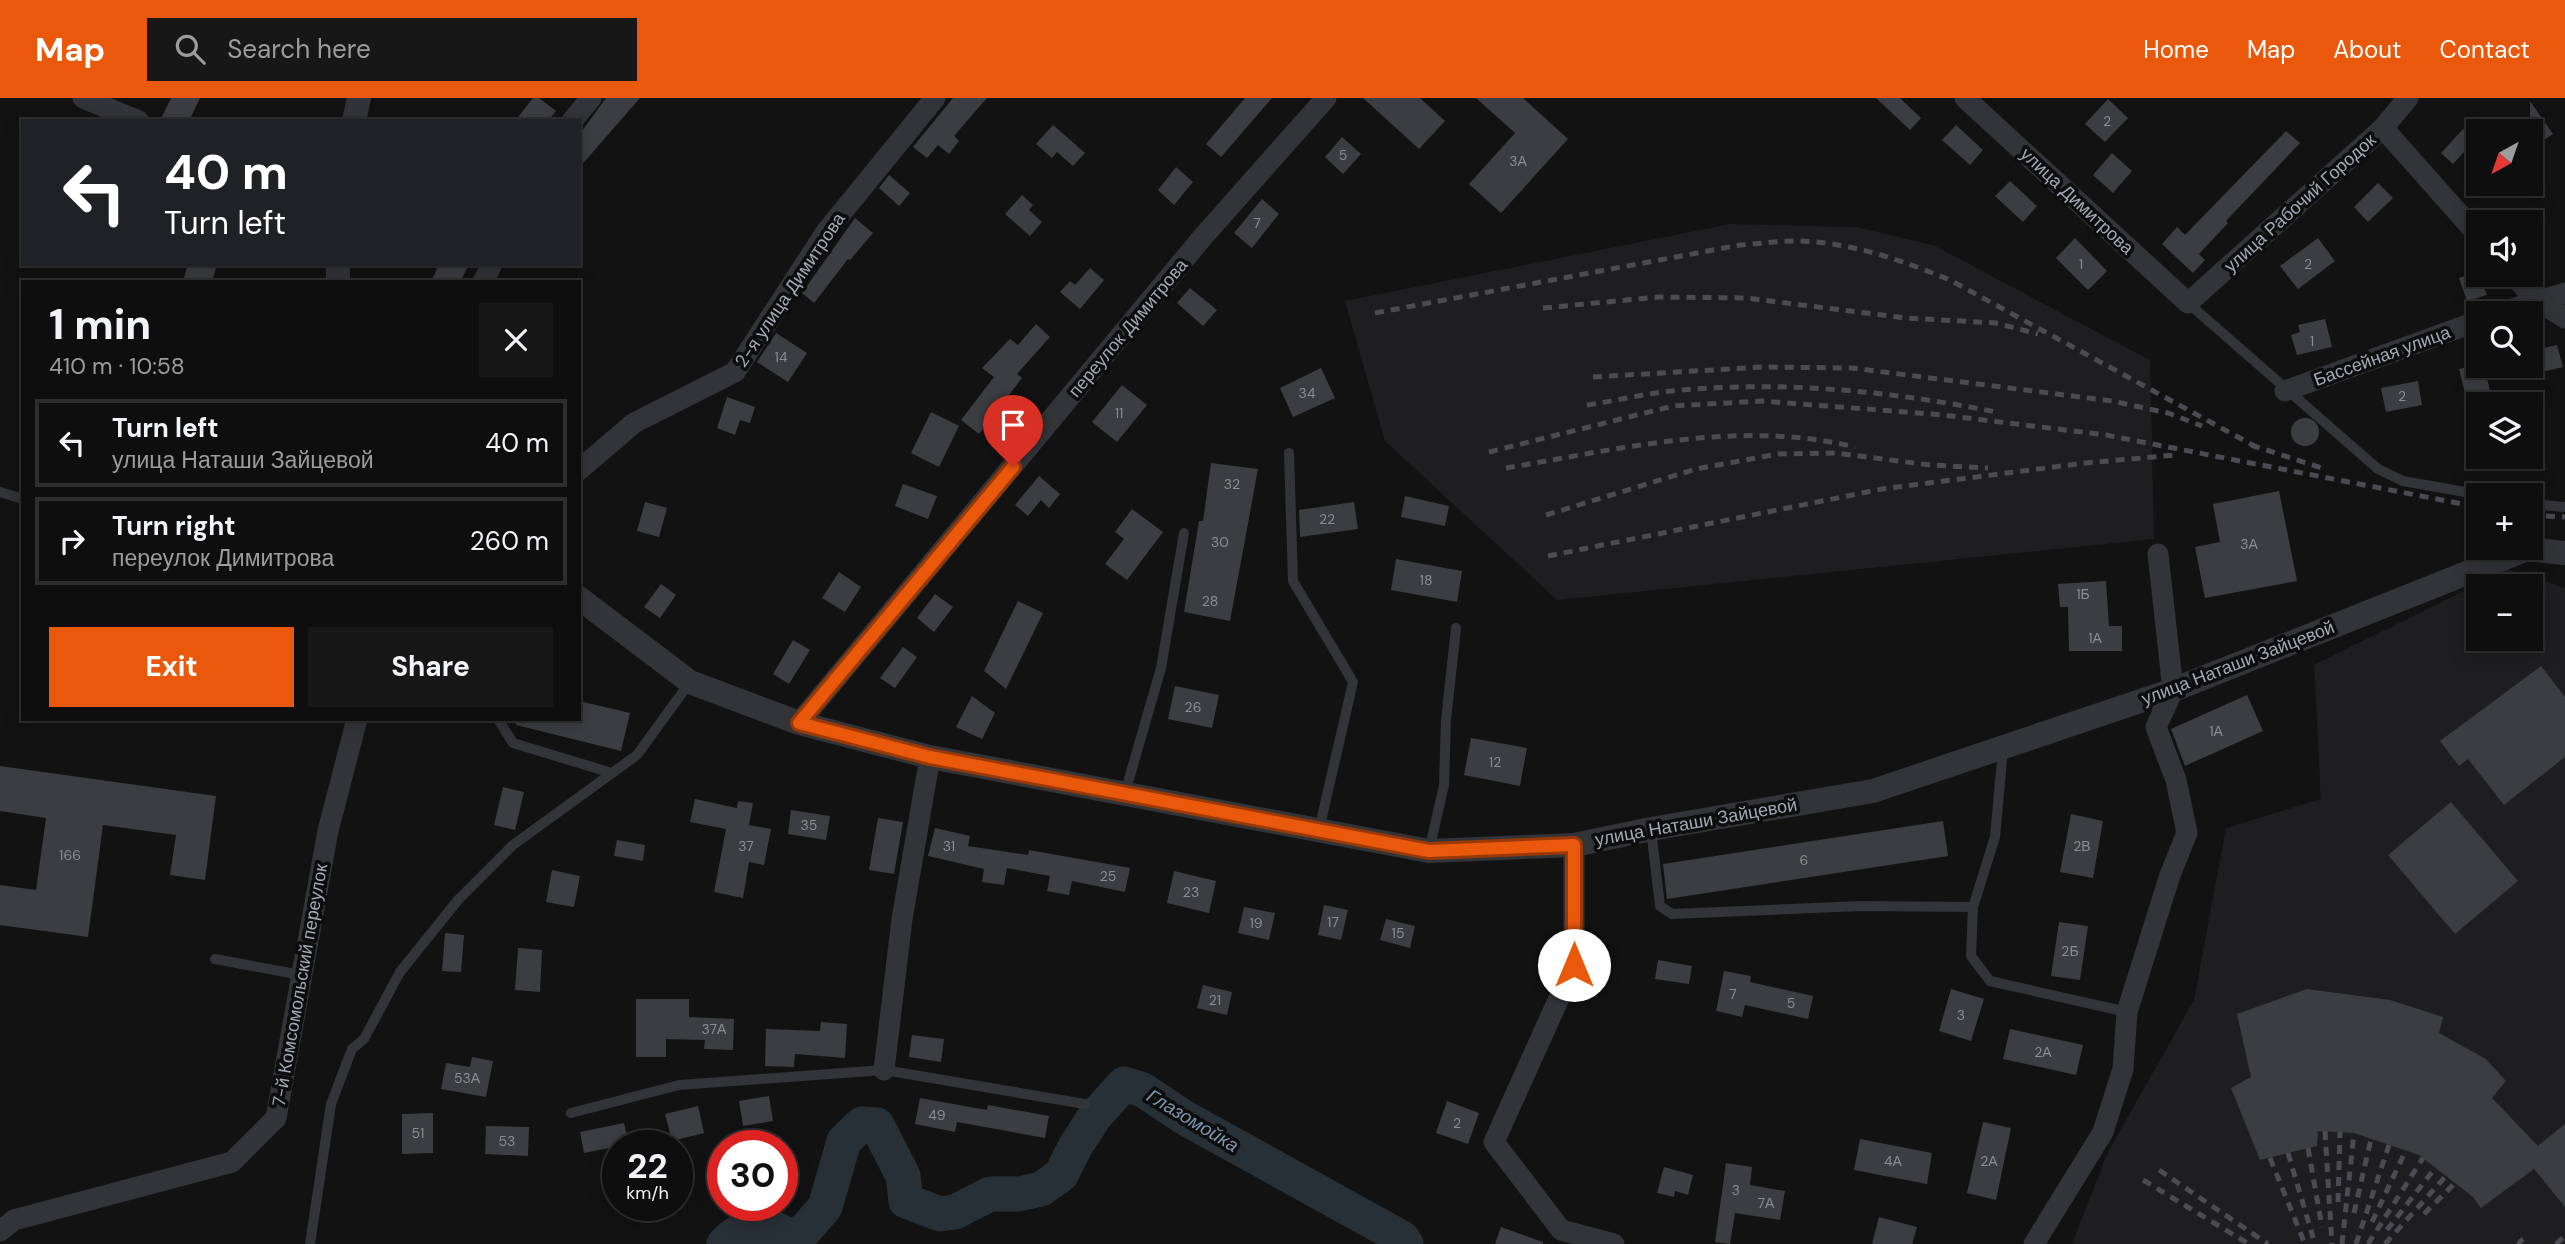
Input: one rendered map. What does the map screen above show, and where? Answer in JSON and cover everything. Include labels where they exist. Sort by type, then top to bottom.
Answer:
[{"type":"street","points":[[354,119],[359,98]]},
{"type":"street","points":[[574,119],[591,98]]},
{"type":"street","name":"2-я улица Димитрова","points":[[581,468],[634,423],[735,372],[826,232],[935,98]]},
{"type":"street","name":"переулок Димитрова","points":[[799,723],[1202,239],[1326,98]]},
{"type":"street","name":"улица Димитрова","points":[[1965,98],[2189,303]]},
{"type":"street","name":"улица Рабочий Городок","points":[[2189,303],[2383,128],[2408,98]]},
{"type":"street","points":[[97,100],[135,119]]},
{"type":"street","points":[[2383,128],[2466,221]]},
{"type":"street","points":[[2524,287],[2536,300],[2565,318]]},
{"type":"street","points":[[2533,301],[2565,293]]},
{"type":"street","name":"Бассейная улица","points":[[2285,391],[2466,325]]},
{"type":"street","name":"улица Наташи Зайцевой","points":[[581,600],[690,682],[799,723],[930,757],[1429,851],[1574,845],[1873,791],[2173,690],[2527,549],[2565,553]]},
{"type":"street","points":[[2034,1244],[2103,1132],[2123,1069],[2127,1012],[2170,875],[2187,833],[2176,780],[2156,727],[2173,690],[2158,554]]},
{"type":"street","name":"7-й Комсомольский переулок","points":[[0,1231],[14,1220],[232,1162],[276,1118],[328,831],[356,721]]},
{"type":"street","points":[[884,1070],[902,919],[930,757]]},
{"type":"street","points":[[1574,845],[1574,965],[1494,1142],[1561,1230],[1614,1244]]},
{"type":"lane","points":[[2189,303],[2285,391],[2378,469],[2403,481],[2466,492]]},
{"type":"lane","points":[[1289,453],[1293,581],[1353,682],[1319,830]]},
{"type":"lane","points":[[0,492],[21,498]]},
{"type":"lane","points":[[2543,505],[2565,507]]},
{"type":"lane","points":[[1125,793],[1161,668],[1184,533]]},
{"type":"lane","points":[[1429,851],[1444,785],[1446,720],[1457,628]]},
{"type":"lane","points":[[310,1244],[331,1104],[352,1049],[364,1039],[400,972],[458,900],[513,845],[637,755],[690,682]]},
{"type":"lane","points":[[499,721],[513,743],[612,774]]},
{"type":"lane","points":[[2003,747],[1995,837],[1973,906],[1971,956],[1990,981],[2127,1012]]},
{"type":"lane","points":[[1651,829],[1660,906],[1672,914],[1861,906],[1973,906]]},
{"type":"lane","points":[[215,959],[301,975]]},
{"type":"lane","points":[[571,1113],[679,1085],[884,1070],[1085,1104]]},
{"type":"shaded area","points":[[1730,224],[1857,227],[1935,246],[2150,360],[2154,539],[1557,600],[1385,441],[1345,301]]},
{"type":"shaded area","points":[[2508,569],[2523,574],[2498,574]]},
{"type":"shaded area","points":[[2543,581],[2565,588],[2565,1244],[2072,1244],[2108,1152],[2194,1000],[2226,828],[2321,799],[2314,665],[2466,590],[2466,651],[2543,651]]},
{"type":"building","points":[[171,98],[200,98],[190,119],[161,119]]},
{"type":"building","points":[[533,98],[539,98],[556,111],[550,119],[517,119]]},
{"type":"building","points":[[606,98],[640,98],[581,166],[581,132]]},
{"type":"building","points":[[953,98],[987,98],[954,136],[959,141],[949,154],[938,145],[927,158],[913,147]]},
{"type":"building","points":[[1245,98],[1272,98],[1221,157],[1206,144]]},
{"type":"building","points":[[1363,98],[1420,98],[1445,121],[1419,149]]},
{"type":"building","points":[[1476,98],[1523,98],[1568,139],[1501,213],[1469,184],[1515,133]]},
{"type":"building","points":[[1876,98],[1900,98],[1921,118],[1910,130]]},
{"type":"building","points":[[2108,99],[2128,118],[2105,142],[2085,124]]},
{"type":"building","points":[[2530,101],[2543,119],[2530,118]]},
{"type":"building","points":[[2543,120],[2553,134],[2543,141]]},
{"type":"building","points":[[1053,125],[1085,153],[1073,166],[1057,152],[1052,158],[1036,144]]},
{"type":"building","points":[[1956,125],[1983,150],[1970,165],[1942,140]]},
{"type":"building","points":[[2463,129],[2466,132],[2466,150],[2453,164],[2441,153]]},
{"type":"building","points":[[2286,131],[2300,143],[2226,221],[2228,223],[2199,254],[2205,260],[2193,273],[2162,244],[2177,227],[2185,235]]},
{"type":"building","points":[[1342,137],[1361,154],[1343,174],[1325,157]]},
{"type":"building","points":[[2112,153],[2132,171],[2113,193],[2093,175]]},
{"type":"building","points":[[1176,167],[1193,182],[1174,205],[1158,190]]},
{"type":"building","points":[[889,175],[910,193],[899,206],[879,188]]},
{"type":"building","points":[[2010,181],[2037,206],[2023,222],[1995,196]]},
{"type":"building","points":[[2378,183],[2393,198],[2368,222],[2354,207]]},
{"type":"building","points":[[1022,195],[1033,205],[1029,210],[1042,222],[1030,236],[1005,214]]},
{"type":"building","points":[[1262,199],[1279,214],[1252,248],[1234,233]]},
{"type":"building","points":[[855,218],[873,233],[850,260],[848,259],[814,303],[802,293]]},
{"type":"building","points":[[2075,238],[2107,271],[2088,290],[2056,258]]},
{"type":"building","points":[[2318,238],[2335,261],[2298,289],[2280,266]]},
{"type":"building","points":[[187,266],[216,266],[213,280],[184,278]]},
{"type":"building","points":[[438,266],[468,266],[461,280],[432,280]]},
{"type":"building","points":[[1090,268],[1104,280],[1080,309],[1060,292],[1070,281],[1075,285]]},
{"type":"building","points":[[2466,276],[2466,287],[2484,287],[2487,295],[2467,301],[2459,278]]},
{"type":"building","points":[[1190,288],[1217,310],[1203,326],[1177,303]]},
{"type":"building","points":[[2325,319],[2332,347],[2297,355],[2291,335],[2300,332],[2298,325]]},
{"type":"building","points":[[1036,324],[1050,337],[1017,374],[1022,378],[979,434],[961,420],[994,377],[982,368],[1010,339],[1018,345]]},
{"type":"building","points":[[776,333],[807,353],[788,382],[757,362]]},
{"type":"building","points":[[2557,345],[2563,367],[2543,372],[2543,348]]},
{"type":"building","points":[[1321,368],[1335,398],[1293,417],[1280,388]]},
{"type":"building","points":[[2466,368],[2466,378],[2487,378],[2490,391],[2466,392],[2466,397],[2459,369]]},
{"type":"building","points":[[2418,381],[2422,405],[2386,412],[2381,388]]},
{"type":"building","points":[[1122,385],[1147,405],[1117,442],[1092,422]]},
{"type":"building","points":[[727,397],[755,407],[750,423],[740,420],[735,435],[717,428]]},
{"type":"building","points":[[931,412],[959,426],[939,467],[911,453]]},
{"type":"building","points":[[2305,418],[2315,422],[2319,432],[2315,442],[2305,446],[2295,442],[2291,432],[2295,422]]},
{"type":"building","points":[[1211,463],[1258,469],[1230,621],[1184,612],[1199,521],[1203,521]]},
{"type":"building","points":[[1039,476],[1060,494],[1049,508],[1041,500],[1028,516],[1015,505]]},
{"type":"building","points":[[903,484],[937,496],[928,519],[895,506]]},
{"type":"building","points":[[2279,491],[2297,581],[2205,598],[2195,547],[2220,542],[2213,504]]},
{"type":"building","points":[[1405,496],[1449,506],[1445,526],[1401,517]]},
{"type":"building","points":[[645,502],[667,508],[659,537],[637,531]]},
{"type":"building","points":[[1354,502],[1358,529],[1300,537],[1299,510]]},
{"type":"building","points":[[1132,509],[1163,532],[1127,580],[1105,564],[1124,539],[1115,532]]},
{"type":"building","points":[[1396,559],[1462,571],[1457,602],[1391,590]]},
{"type":"building","points":[[839,572],[861,587],[845,612],[822,598]]},
{"type":"building","points":[[2106,581],[2109,626],[2122,626],[2122,651],[2069,651],[2068,607],[2060,607],[2058,584]]},
{"type":"building","points":[[661,584],[676,595],[660,618],[644,607]]},
{"type":"building","points":[[935,594],[953,607],[934,632],[917,618]]},
{"type":"building","points":[[1018,601],[1043,613],[1006,689],[984,671]]},
{"type":"building","points":[[793,640],[810,650],[789,684],[773,674]]},
{"type":"building","points":[[903,647],[917,657],[895,688],[880,678]]},
{"type":"building","points":[[2541,666],[2565,697],[2565,757],[2504,805],[2468,759],[2459,766],[2440,741]]},
{"type":"building","points":[[1175,686],[1219,695],[1212,728],[1168,719]]},
{"type":"building","points":[[2247,695],[2263,731],[2185,766],[2171,729]]},
{"type":"building","points":[[972,696],[995,713],[982,739],[956,727]]},
{"type":"building","points":[[581,701],[630,713],[621,751],[516,725],[517,721],[581,721]]},
{"type":"building","points":[[1471,738],[1527,748],[1520,786],[1464,775]]},
{"type":"building","points":[[0,766],[216,796],[205,880],[170,875],[176,835],[103,825],[88,937],[0,925],[0,885],[36,890],[46,818],[0,811]]},
{"type":"building","points":[[503,787],[524,792],[515,830],[494,825]]},
{"type":"building","points":[[695,799],[737,808],[738,801],[753,803],[749,825],[771,829],[764,865],[749,862],[743,898],[714,892],[726,829],[690,822]]},
{"type":"building","points":[[2451,802],[2518,881],[2455,934],[2388,855]]},
{"type":"building","points":[[791,810],[830,816],[826,840],[788,834]]},
{"type":"building","points":[[2071,814],[2103,821],[2093,878],[2060,872]]},
{"type":"building","points":[[878,818],[903,822],[894,874],[869,870]]},
{"type":"building","points":[[1943,821],[1948,856],[1667,899],[1663,864]]},
{"type":"building","points":[[935,828],[970,836],[968,846],[1028,855],[1029,850],[1130,868],[1125,892],[1072,881],[1069,895],[1047,891],[1050,876],[1007,868],[1004,885],[982,882],[984,869],[928,856]]},
{"type":"building","points":[[617,840],[645,845],[643,861],[614,856]]},
{"type":"building","points":[[552,870],[580,876],[574,907],[546,902]]},
{"type":"building","points":[[1174,871],[1216,881],[1209,913],[1167,903]]},
{"type":"building","points":[[1324,905],[1348,910],[1341,940],[1318,935]]},
{"type":"building","points":[[1244,907],[1275,913],[1269,940],[1238,933]]},
{"type":"building","points":[[1386,919],[1415,926],[1410,948],[1380,940]]},
{"type":"building","points":[[2059,922],[2088,926],[2080,980],[2051,976]]},
{"type":"building","points":[[445,933],[464,935],[461,972],[442,971]]},
{"type":"building","points":[[518,948],[542,950],[540,992],[515,990]]},
{"type":"building","points":[[1658,960],[1692,966],[1689,984],[1655,979]]},
{"type":"building","points":[[1724,971],[1751,976],[1750,982],[1813,996],[1808,1019],[1745,1005],[1742,1017],[1716,1011]]},
{"type":"building","points":[[1203,985],[1232,992],[1227,1015],[1197,1008]]},
{"type":"building","points":[[1951,989],[1984,999],[1971,1041],[1939,1031]]},
{"type":"building","points":[[2307,989],[2390,1000],[2443,1017],[2439,1033],[2486,1059],[2506,1081],[2492,1098],[2538,1146],[2565,1124],[2565,1207],[2534,1169],[2481,1208],[2473,1197],[2419,1155],[2354,1133],[2318,1131],[2317,1146],[2260,1160],[2231,1088],[2251,1077],[2237,1014]]},
{"type":"building","points":[[636,999],[689,999],[689,1017],[734,1019],[733,1050],[704,1049],[705,1040],[666,1039],[666,1057],[636,1057]]},
{"type":"building","points":[[821,1022],[847,1024],[845,1058],[795,1054],[794,1067],[765,1066],[766,1029],[820,1031]]},
{"type":"building","points":[[2010,1029],[2083,1045],[2076,1075],[2003,1059]]},
{"type":"building","points":[[912,1035],[944,1039],[941,1062],[909,1057]]},
{"type":"building","points":[[472,1057],[493,1061],[486,1097],[441,1089],[446,1063],[470,1067]]},
{"type":"building","points":[[769,1096],[773,1121],[743,1126],[739,1101]]},
{"type":"building","points":[[920,1098],[987,1110],[988,1105],[1049,1116],[1045,1138],[957,1122],[955,1132],[915,1124]]},
{"type":"building","points":[[1447,1101],[1479,1113],[1468,1144],[1436,1133]]},
{"type":"building","points":[[698,1106],[704,1133],[693,1136],[693,1130],[669,1130],[665,1114]]},
{"type":"building","points":[[433,1113],[433,1153],[402,1154],[402,1114]]},
{"type":"building","points":[[1983,1122],[2011,1128],[1996,1200],[1967,1193]]},
{"type":"building","points":[[624,1123],[626,1130],[602,1130],[602,1149],[584,1153],[580,1132]]},
{"type":"building","points":[[486,1126],[529,1127],[528,1156],[485,1154]]},
{"type":"building","points":[[1860,1139],[1932,1153],[1927,1184],[1854,1170]]},
{"type":"building","points":[[1726,1163],[1752,1167],[1750,1185],[1785,1191],[1780,1220],[1735,1213],[1730,1244],[1715,1242]]},
{"type":"building","points":[[1664,1167],[1693,1175],[1688,1195],[1675,1191],[1674,1197],[1657,1193]]},
{"type":"building","points":[[1879,1217],[1917,1227],[1912,1244],[1872,1244]]},
{"type":"building","points":[[1501,1227],[1543,1242],[1543,1244],[1495,1244]]},
{"type":"waterway","name":"Глазомойка","points":[[724,1244],[739,1233],[756,1227],[774,1229],[790,1238],[805,1230],[825,1207],[844,1141],[862,1124],[877,1125],[903,1176],[906,1201],[940,1214],[955,1212],[990,1194],[1019,1194],[1041,1189],[1061,1175],[1095,1116],[1124,1084],[1143,1090],[1185,1118],[1402,1238],[1406,1244]]},
{"type":"railway","points":[[1375,313],[1740,245],[1794,241],[1834,244],[1913,265],[1950,280],[2258,448]]},
{"type":"railway","points":[[1543,308],[1659,297],[1746,298],[1906,318],[1996,323],[2038,334]]},
{"type":"railway","points":[[1593,377],[1763,367],[1852,368],[2112,401],[2168,413],[2202,426]]},
{"type":"railway","points":[[1587,405],[1671,391],[1794,387],[1916,398],[1996,412]]},
{"type":"railway","points":[[1489,452],[1673,406],[1762,401],[1943,415],[2106,435],[2466,505]]},
{"type":"railway","points":[[1506,468],[1636,446],[1724,436],[1812,439],[1855,447]]},
{"type":"railway","points":[[2251,445],[2325,469]]},
{"type":"railway","points":[[1546,515],[1696,469],[1778,454],[1835,453],[1930,465],[1988,468]]},
{"type":"railway","points":[[1548,556],[1882,489],[2085,463],[2176,455]]},
{"type":"railway","points":[[2543,516],[2565,517]]},
{"type":"railway","points":[[2325,1131],[2332,1244]]},
{"type":"railway","points":[[2338,1202],[2340,1132]]},
{"type":"railway","points":[[2342,1244],[2354,1133]]},
{"type":"railway","points":[[2354,1213],[2371,1139]]},
{"type":"railway","points":[[2356,1244],[2389,1145]]},
{"type":"railway","points":[[2308,1148],[2322,1227]]},
{"type":"railway","points":[[2372,1222],[2406,1150]]},
{"type":"railway","points":[[2288,1153],[2315,1244]]},
{"type":"railway","points":[[2270,1158],[2305,1244]]},
{"type":"railway","points":[[2368,1244],[2423,1158]]},
{"type":"railway","points":[[2387,1230],[2435,1168]]},
{"type":"railway","points":[[2159,1170],[2268,1244]]},
{"type":"railway","points":[[2385,1244],[2446,1176]]},
{"type":"railway","points":[[2143,1180],[2249,1244]]},
{"type":"railway","points":[[2424,1214],[2455,1183]]},
{"type":"railway","points":[[2556,1244],[2565,1236]]},
{"type":"railway","points":[[2518,1244],[2523,1239]]},
{"type":"route","points":[[1013,467],[799,723],[930,757],[1429,851],[1574,845],[1574,965]]}]
